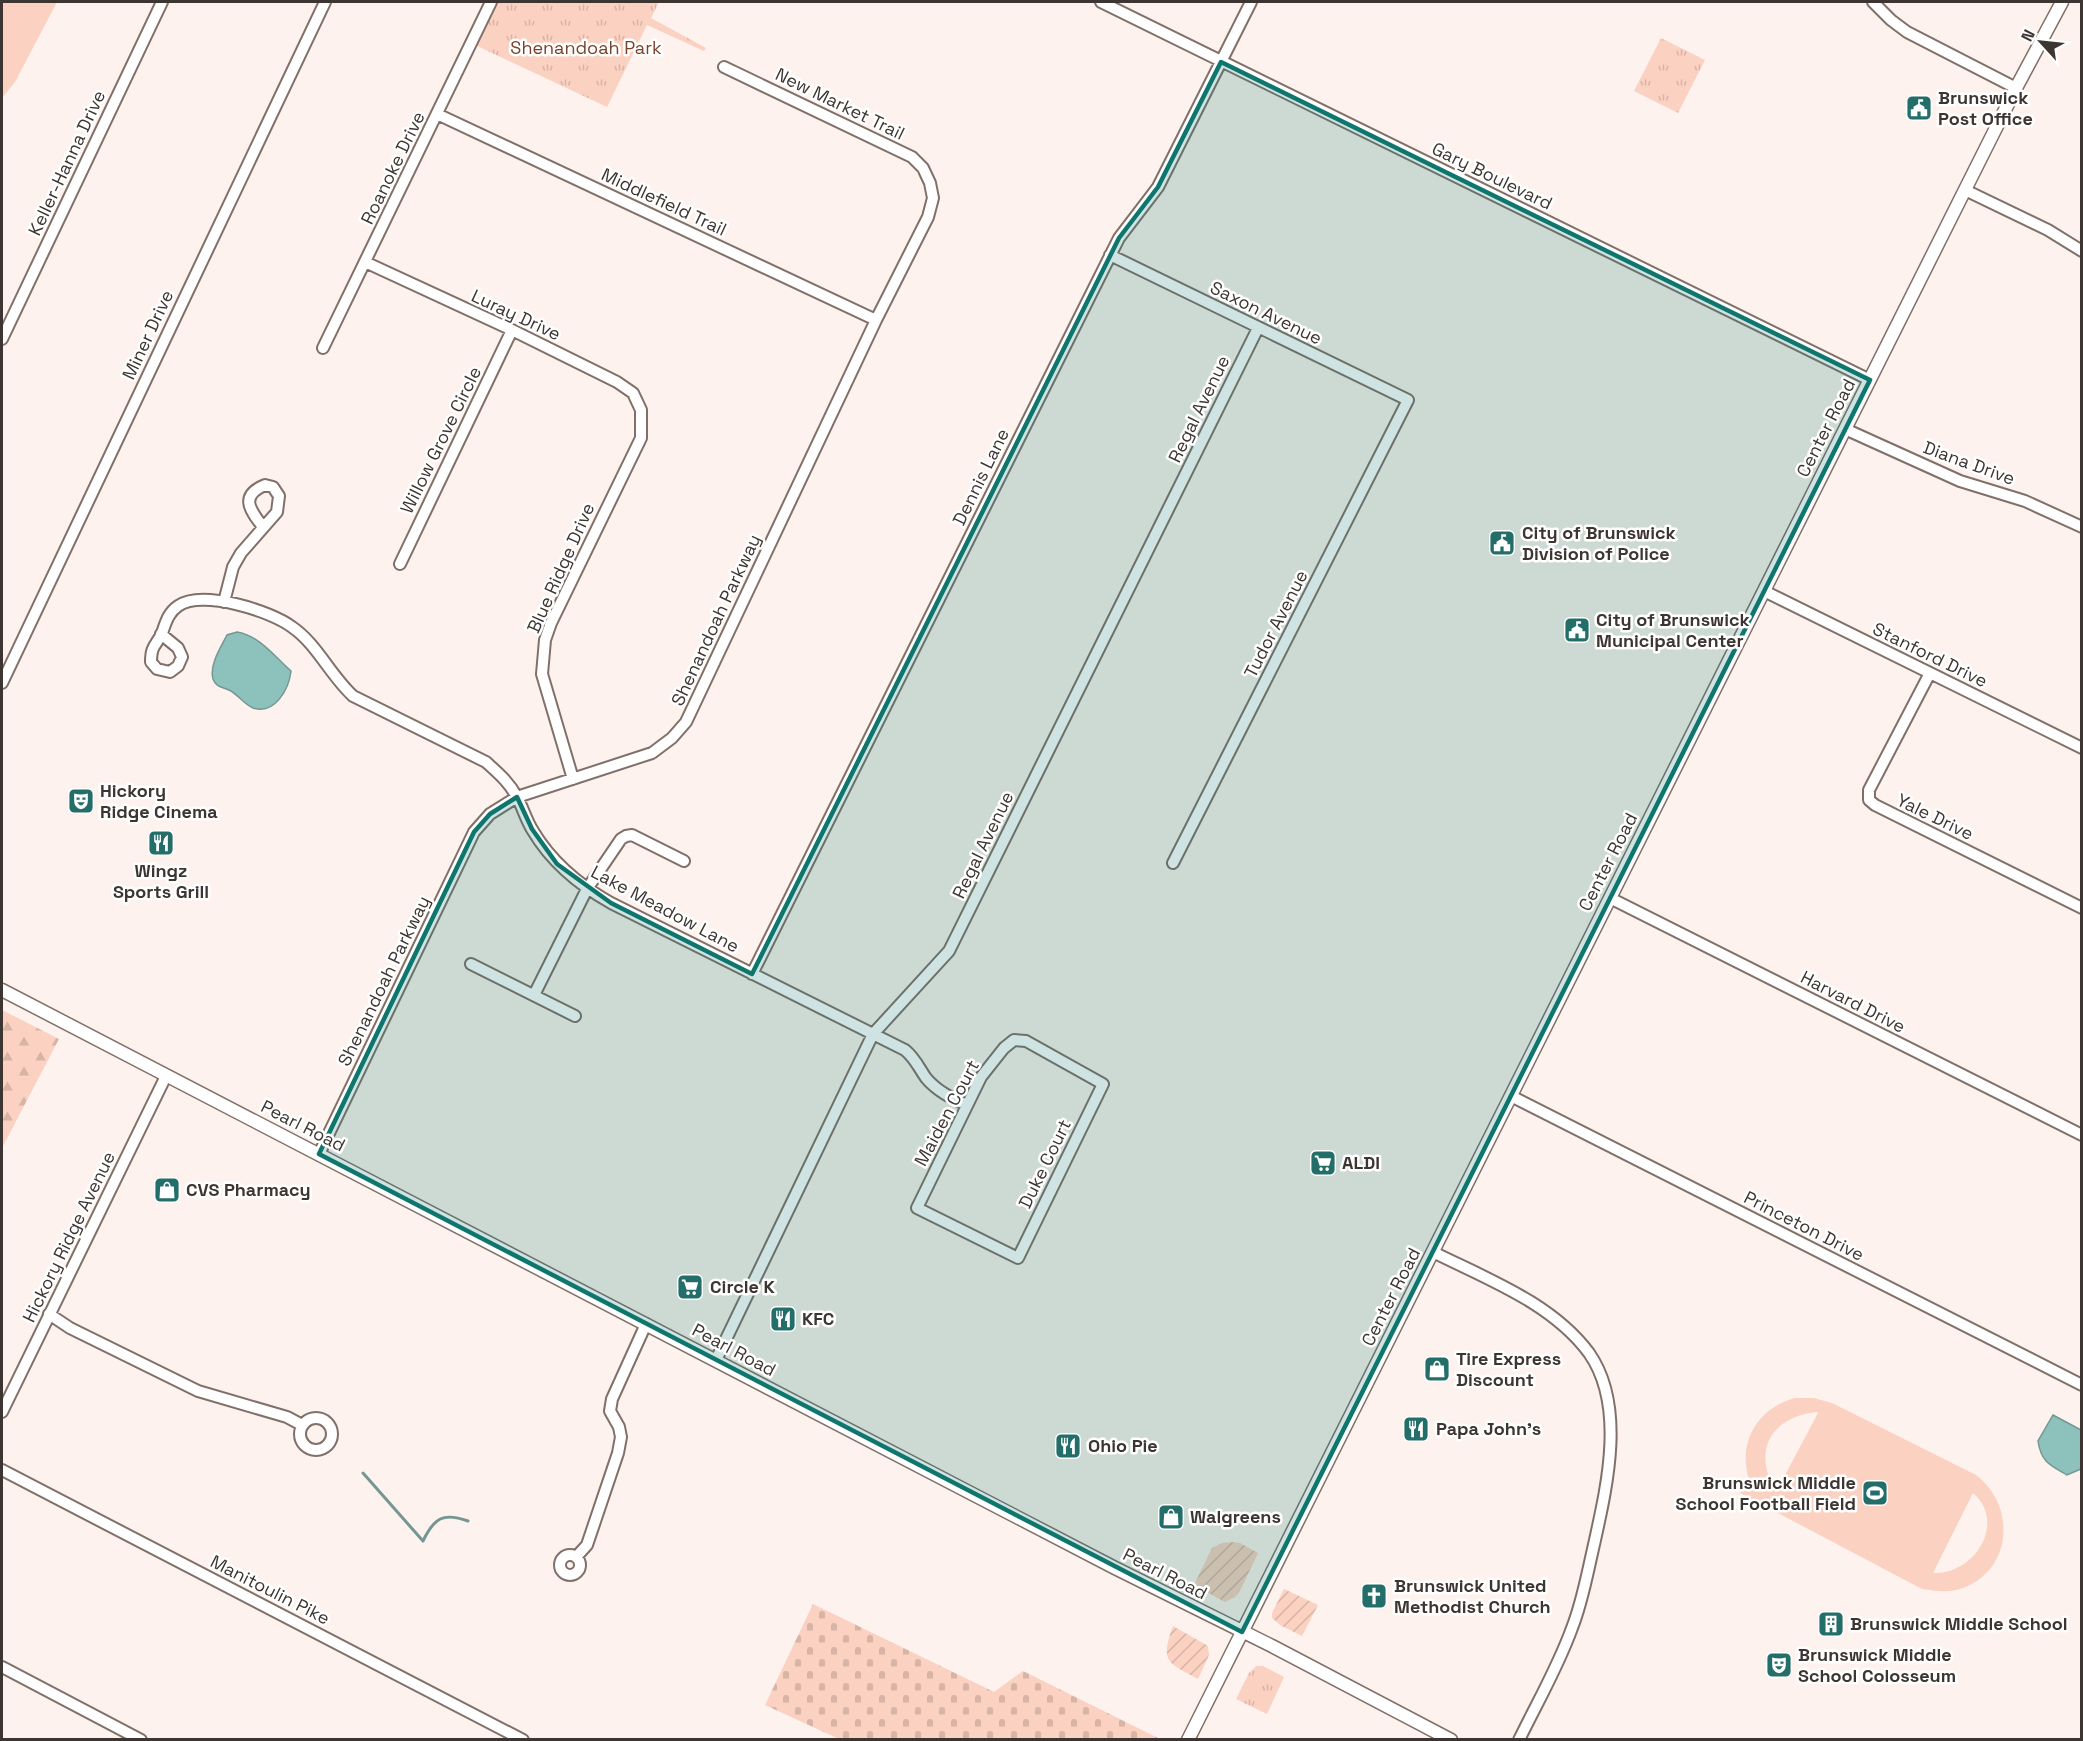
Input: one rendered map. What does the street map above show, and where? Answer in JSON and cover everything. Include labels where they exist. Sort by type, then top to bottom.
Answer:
[{"type":"main road","name":"Center Road","points":[[1188,1740],[2016,88],[2062,2]]},
{"type":"main road","name":"Pearl Road","points":[[2,990],[1104,1563],[1451,1740]]},
{"type":"street","name":"Keller-Hanna Drive","points":[[2,339],[162,2]]},
{"type":"street","name":"Miner Drive","points":[[2,683],[325,2]]},
{"type":"street","name":"Roanoke Drive","points":[[323,348],[491,2]]},
{"type":"street","name":"Gary Boulevard","points":[[1101,2],[1870,380]]},
{"type":"street","name":"Dennis Lane","points":[[752,974],[1110,255],[1119,238],[1158,187],[1251,2]]},
{"type":"street","points":[[1873,2],[1907,32],[2016,88]]},
{"type":"street","name":"New Market Trail","points":[[724,67],[912,157],[923,168],[930,183]]},
{"type":"street","name":"Middlefield Trail","points":[[437,114],[876,320]]},
{"type":"street","name":"Shenandoah Parkway","points":[[319,1154],[474,832],[490,814],[517,797],[652,753],[672,738],[686,722],[876,320],[928,217],[933,198],[930,183]]},
{"type":"street","points":[[1965,190],[2048,230],[2082,251]]},
{"type":"street","name":"Saxon Avenue","points":[[1110,255],[1408,400]]},
{"type":"street","name":"Luray Drive","points":[[365,262],[512,330],[617,382],[633,393],[641,411]]},
{"type":"street","name":"Regal Avenue","points":[[716,1360],[873,1034],[949,951],[1258,328]]},
{"type":"street","name":"Willow Grove Circle","points":[[400,564],[512,330]]},
{"type":"street","name":"Tudor Avenue","points":[[1173,863],[1408,400]]},
{"type":"street","name":"Blue Ridge Drive","points":[[573,779],[542,674],[545,640],[551,623],[641,438],[641,411]]},
{"type":"street","name":"Diana Drive","points":[[1845,429],[1960,482],[2025,501],[2082,527]]},
{"type":"street","points":[[224,602],[233,567],[241,553],[263,527]]},
{"type":"street","name":"Stanford Drive","points":[[1764,591],[2082,748]]},
{"type":"street","name":"Lake Meadow Lane","points":[[161,634],[167,617],[180,604],[195,600],[224,602],[262,611],[292,626],[304,637],[338,683],[353,696],[486,762],[504,778],[517,797],[532,830],[543,846],[557,864],[587,889],[905,1050],[913,1057],[934,1086],[946,1096],[967,1105]]},
{"type":"street","name":"Yale Drive","points":[[1930,673],[1869,790],[1869,800],[2082,908]]},
{"type":"street","points":[[534,995],[587,889],[616,845],[626,836],[632,836],[684,861]]},
{"type":"street","name":"Harvard Drive","points":[[1611,898],[2082,1135]]},
{"type":"street","points":[[471,964],[575,1016]]},
{"type":"street","name":"Maiden Court","points":[[917,1208],[981,1077],[1004,1048],[1014,1040]]},
{"type":"street","name":"Duke Court","points":[[917,1208],[1018,1258],[1103,1084],[1026,1041],[1014,1040]]},
{"type":"street","name":"Hickory Ridge Avenue","points":[[2,1412],[166,1076]]},
{"type":"street","name":"Princeton Drive","points":[[1511,1096],[2082,1385]]},
{"type":"street","points":[[1433,1252],[1522,1298],[1564,1328],[1592,1359],[1604,1383],[1608,1402],[1610,1440],[1607,1477],[1580,1606],[1565,1646],[1519,1740]]},
{"type":"street","points":[[49,1314],[70,1328],[198,1391],[287,1417],[302,1425]]},
{"type":"street","points":[[577,1556],[587,1545],[618,1453],[621,1437],[619,1427],[610,1411],[612,1399],[646,1324]]},
{"type":"street","name":"Manitoulin Pike","points":[[2,1470],[523,1740]]},
{"type":"street","points":[[2,1667],[141,1740]]},
{"type":"highlighted area","points":[[1221,62],[1870,380],[1242,1632],[319,1154],[474,832],[490,814],[517,797],[532,829],[557,864],[611,903],[752,974],[1119,238],[1158,187]]},
{"type":"green space","points":[[2,2],[57,2],[15,82],[2,98]]},
{"type":"green space","name":"Shenandoah Park","points":[[496,2],[659,2],[651,18],[706,48],[704,51],[647,25],[607,107],[475,45]]},
{"type":"green space","points":[[1661,38],[1705,60],[1678,113],[1634,91]]},
{"type":"green space","points":[[2,1010],[59,1039],[2,1148]]},
{"type":"green space","points":[[1795,1398],[1814,1398],[1832,1403],[1976,1475],[1989,1488],[1998,1503],[2003,1519],[2000,1552],[1992,1567],[1980,1579],[1958,1590],[1922,1589],[1740,1493],[1746,1480],[1750,1482],[1746,1468],[1746,1454],[1753,1430],[1760,1419],[1782,1403]],"holes":[[[1818,1413],[1776,1492],[1766,1463],[1766,1450],[1770,1438],[1787,1421]],[[1973,1493],[1983,1505],[1987,1518],[1986,1532],[1981,1545],[1962,1565],[1948,1571],[1933,1573]]]},
{"type":"green space","points":[[1222,1543],[1240,1543],[1258,1553],[1239,1593],[1225,1602],[1194,1585],[1212,1548]]},
{"type":"green space","points":[[1284,1589],[1318,1605],[1302,1636],[1280,1625],[1272,1618],[1272,1613]]},
{"type":"green space","points":[[813,1604],[994,1692],[1023,1671],[1160,1739],[839,1739],[765,1705]]},
{"type":"green space","points":[[1173,1626],[1208,1646],[1209,1655],[1198,1679],[1179,1669],[1169,1660],[1167,1647]]},
{"type":"green space","points":[[1256,1666],[1263,1666],[1284,1677],[1267,1714],[1236,1699],[1249,1673]]},
{"type":"water","points":[[237,632],[260,642],[291,671],[280,699],[268,708],[253,708],[231,691],[214,682],[212,674],[219,651],[227,635]]},
{"type":"water","points":[[2053,1415],[2081,1430],[2081,1469],[2067,1475],[2047,1462],[2039,1448],[2038,1441]]},
{"type":"waterway","points":[[363,1473],[423,1541]]},
{"type":"waterway","points":[[423,1541],[431,1527],[440,1519],[452,1517],[468,1521]]},
{"type":"place","name":"Brunswick Post Office","points":[[1919,108]]},
{"type":"place","name":"City of Brunswick Division of Police","points":[[1502,543]]},
{"type":"place","name":"City of Brunswick Municipal Center","points":[[1577,630]]},
{"type":"place","name":"Hickory Ridge Cinema","points":[[81,801]]},
{"type":"place","name":"Wingz Sports Grill","points":[[161,843]]},
{"type":"place","name":"ALDI","points":[[1323,1163]]},
{"type":"place","name":"CVS Pharmacy","points":[[167,1190]]},
{"type":"place","name":"Circle K","points":[[690,1287]]},
{"type":"place","name":"KFC","points":[[783,1319]]},
{"type":"place","name":"Tire Express Discount","points":[[1437,1369]]},
{"type":"place","name":"Papa John's","points":[[1416,1429]]},
{"type":"place","name":"Ohio Pie","points":[[1068,1446]]},
{"type":"place","name":"Brunswick Middle School Football Field","points":[[1875,1493]]},
{"type":"place","name":"Walgreens","points":[[1171,1517]]},
{"type":"place","name":"Brunswick United Methodist Church","points":[[1374,1596]]},
{"type":"place","name":"Brunswick Middle School","points":[[1831,1624]]},
{"type":"place","name":"Brunswick Middle School Colosseum","points":[[1779,1665]]}]
